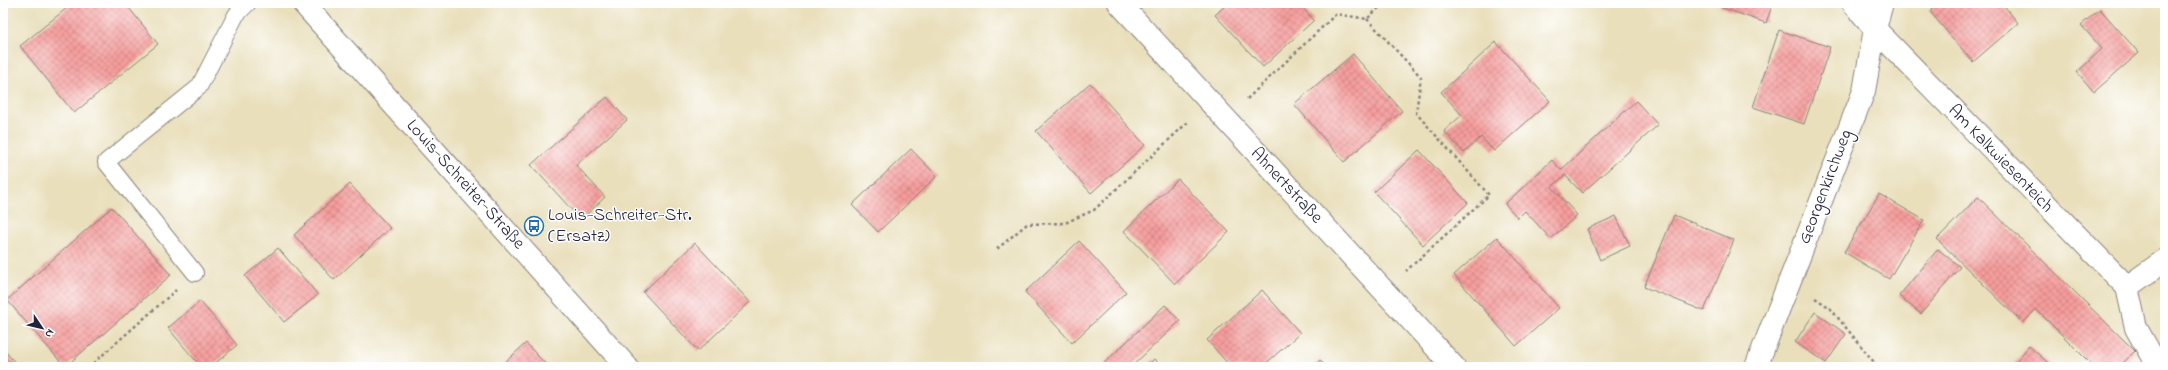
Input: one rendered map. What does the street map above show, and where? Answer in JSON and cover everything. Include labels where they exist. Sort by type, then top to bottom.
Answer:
[{"type":"street","name":"Louis-Schreiter-Straße","points":[[303,3],[627,367]]},
{"type":"street","name":"Ahnertstraße","points":[[1119,3],[1225,120],[1454,367]]},
{"type":"street","name":"Am Kalkwiesenteich","points":[[1853,3],[1875,29],[2127,287]]},
{"type":"street","name":"Georgenkirchweg","points":[[1756,367],[1864,90],[1875,29],[1882,3]]},
{"type":"street","points":[[2158,367],[2136,328],[2127,287],[2165,260]]},
{"type":"lane","points":[[195,273],[106,162],[199,87],[236,15],[248,3]]},
{"type":"path","points":[[1367,19],[1384,3]]},
{"type":"path","points":[[1225,120],[1336,14],[1367,19],[1421,77],[1416,113],[1489,195],[1384,291]]},
{"type":"path","points":[[998,248],[1027,224],[1065,223],[1094,210],[1209,102]]},
{"type":"path","points":[[89,367],[195,273]]},
{"type":"path","points":[[1790,280],[1830,308],[1878,367]]},
{"type":"building","points":[[73,3],[125,3],[158,44],[74,113],[20,46]]},
{"type":"building","points":[[1228,3],[1298,3],[1314,20],[1263,67],[1215,15]]},
{"type":"building","points":[[1721,3],[1773,3],[1766,23],[1720,7]]},
{"type":"building","points":[[1932,3],[2002,3],[2018,23],[1973,62],[1931,13]]},
{"type":"building","points":[[2100,9],[2139,53],[2094,92],[2077,72],[2102,49],[2081,25]]},
{"type":"building","points":[[1779,30],[1830,47],[1804,124],[1753,107]]},
{"type":"building","points":[[1496,42],[1550,101],[1494,151],[1481,137],[1464,153],[1444,131],[1462,115],[1441,92]]},
{"type":"building","points":[[1353,54],[1402,111],[1344,162],[1294,104]]},
{"type":"building","points":[[1090,83],[1145,145],[1091,193],[1036,131]]},
{"type":"building","points":[[607,97],[627,120],[576,165],[605,197],[581,220],[531,165]]},
{"type":"building","points":[[1636,101],[1658,125],[1582,193],[1565,175],[1552,187],[1577,215],[1551,239],[1525,211],[1518,218],[1505,204],[1552,160],[1561,170]]},
{"type":"building","points":[[911,149],[937,176],[878,232],[852,205]]},
{"type":"building","points":[[1419,150],[1468,203],[1423,245],[1374,192]]},
{"type":"building","points":[[1178,179],[1229,232],[1175,284],[1124,231]]},
{"type":"building","points":[[350,184],[390,228],[334,280],[294,235]]},
{"type":"building","points":[[1879,194],[1924,220],[1889,279],[1844,252]]},
{"type":"building","points":[[1978,197],[2135,351],[2119,367],[2094,367],[2036,309],[2023,323],[1937,239]]},
{"type":"building","points":[[112,207],[171,275],[65,367],[7,300]]},
{"type":"building","points":[[1674,215],[1734,240],[1704,311],[1644,287]]},
{"type":"building","points":[[1616,216],[1630,246],[1600,260],[1587,229]]},
{"type":"building","points":[[1497,237],[1559,308],[1516,346],[1454,275]]},
{"type":"building","points":[[1079,241],[1126,292],[1072,343],[1025,292]]},
{"type":"building","points":[[695,243],[750,302],[698,351],[643,292]]},
{"type":"building","points":[[278,248],[318,295],[284,322],[245,276]]},
{"type":"building","points":[[1938,249],[1960,267],[1921,314],[1899,296]]},
{"type":"building","points":[[1262,290],[1300,333],[1262,367],[1231,367],[1207,340]]},
{"type":"building","points":[[200,301],[237,345],[211,367],[201,367],[168,328]]},
{"type":"building","points":[[1165,305],[1180,321],[1131,367],[1100,367]]},
{"type":"building","points":[[1815,312],[1846,334],[1826,363],[1795,342]]},
{"type":"building","points":[[526,343],[548,367],[500,367]]},
{"type":"building","points":[[2029,346],[2053,367],[2011,367]]},
{"type":"building","points":[[3,349],[19,367],[3,367]]},
{"type":"building","points":[[1154,359],[1161,367],[1146,367]]},
{"type":"building","points":[[1320,360],[1326,367],[1313,367]]},
{"type":"place","name":"Louis-Schreiter-Str. (Ersatz)","points":[[534,226]]}]
